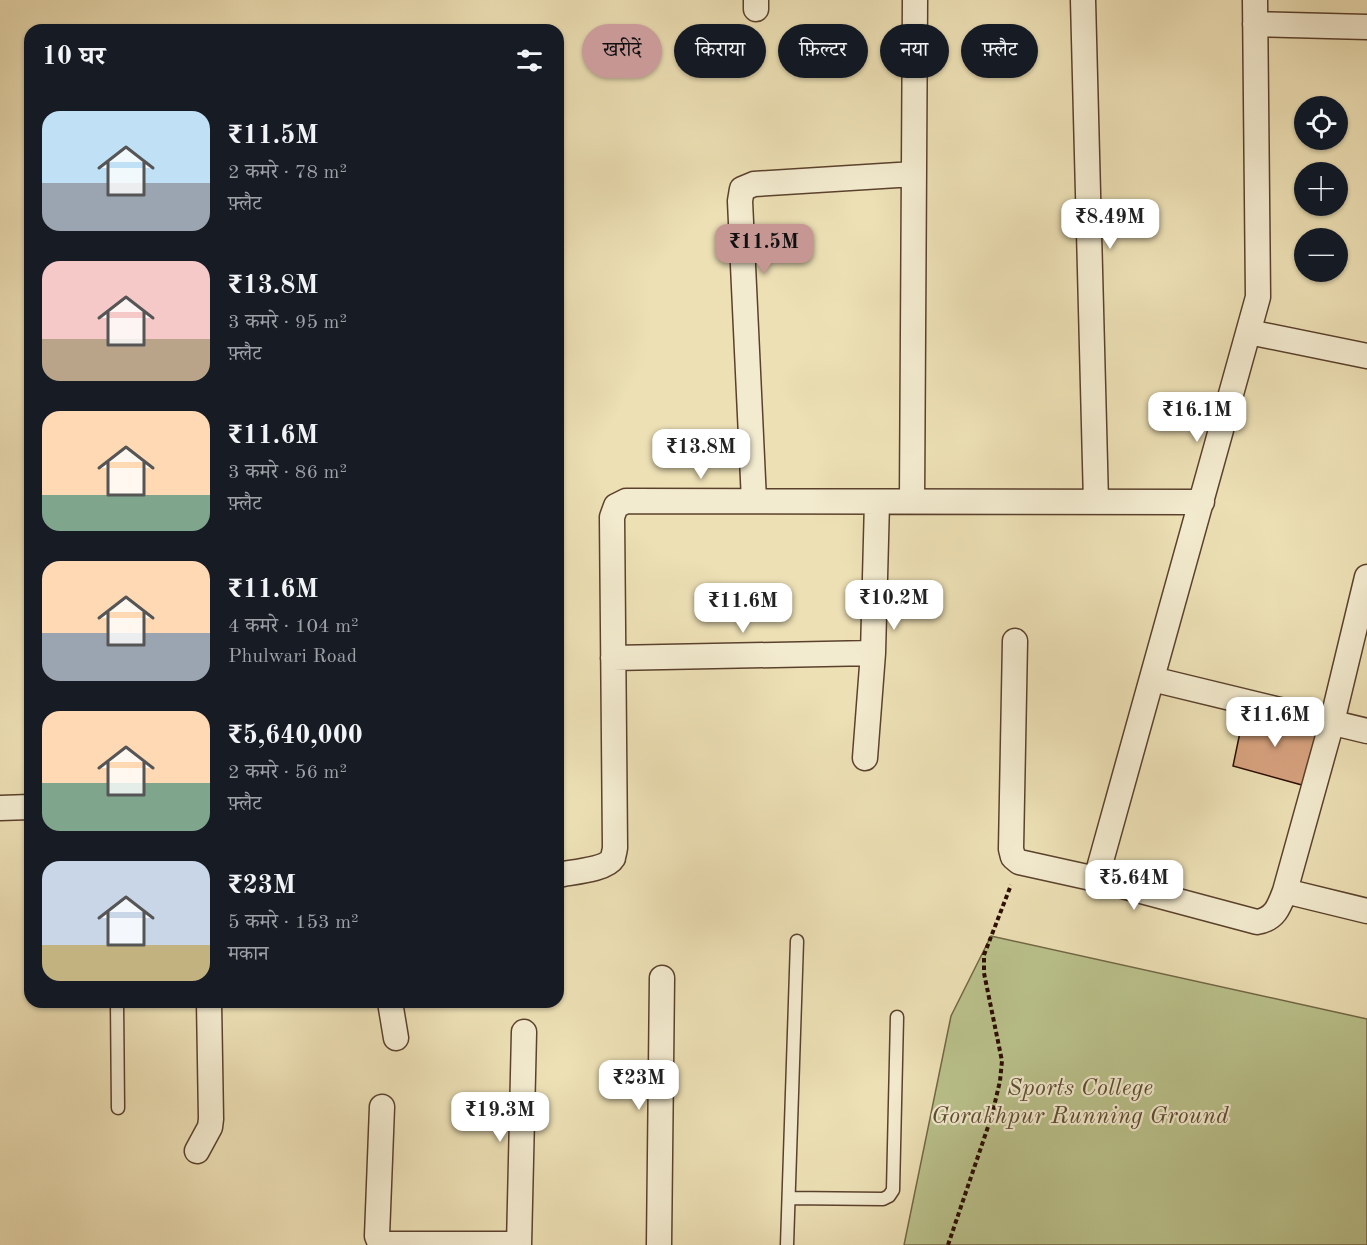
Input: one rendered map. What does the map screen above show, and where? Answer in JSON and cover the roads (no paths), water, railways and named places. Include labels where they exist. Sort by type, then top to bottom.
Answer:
[{"type":"street","points":[[912,501],[915,0]]},
{"type":"street","points":[[1083,0],[1095,502]]},
{"type":"street","points":[[1096,879],[1259,290],[1255,0]]},
{"type":"street","points":[[1255,24],[1367,27]]},
{"type":"street","points":[[754,501],[740,201],[742,189],[754,184],[914,174]]},
{"type":"street","points":[[1249,332],[1367,356]]},
{"type":"street","points":[[564,874],[599,868],[607,864],[613,858],[615,848],[612,517],[616,506],[626,501],[1202,502]]},
{"type":"street","points":[[865,758],[873,653],[878,502]]},
{"type":"street","points":[[1015,641],[1011,849],[1013,857],[1019,862],[1096,879],[1257,922],[1265,921],[1272,917],[1278,909],[1285,891],[1332,722],[1367,577]]},
{"type":"street","points":[[613,658],[873,653]]},
{"type":"street","points":[[1152,679],[1367,731]]},
{"type":"street","points":[[0,808],[24,807]]},
{"type":"street","points":[[1285,891],[1367,911]]},
{"type":"street","points":[[659,1245],[662,978]]},
{"type":"street","points":[[197,1151],[210,1127],[211,1119],[209,1008]]},
{"type":"street","points":[[391,1008],[396,1038]]},
{"type":"street","points":[[382,1107],[377,1236],[379,1241],[385,1244],[519,1244],[524,1032]]},
{"type":"lane","points":[[787,1245],[797,941]]},
{"type":"lane","points":[[117,1008],[118,1108]]},
{"type":"lane","points":[[789,1198],[883,1199],[893,1190],[897,1017]]},
{"type":"park label","name":"Sports College Gorakhpur Running Ground","points":[[1080,1103]]}]
